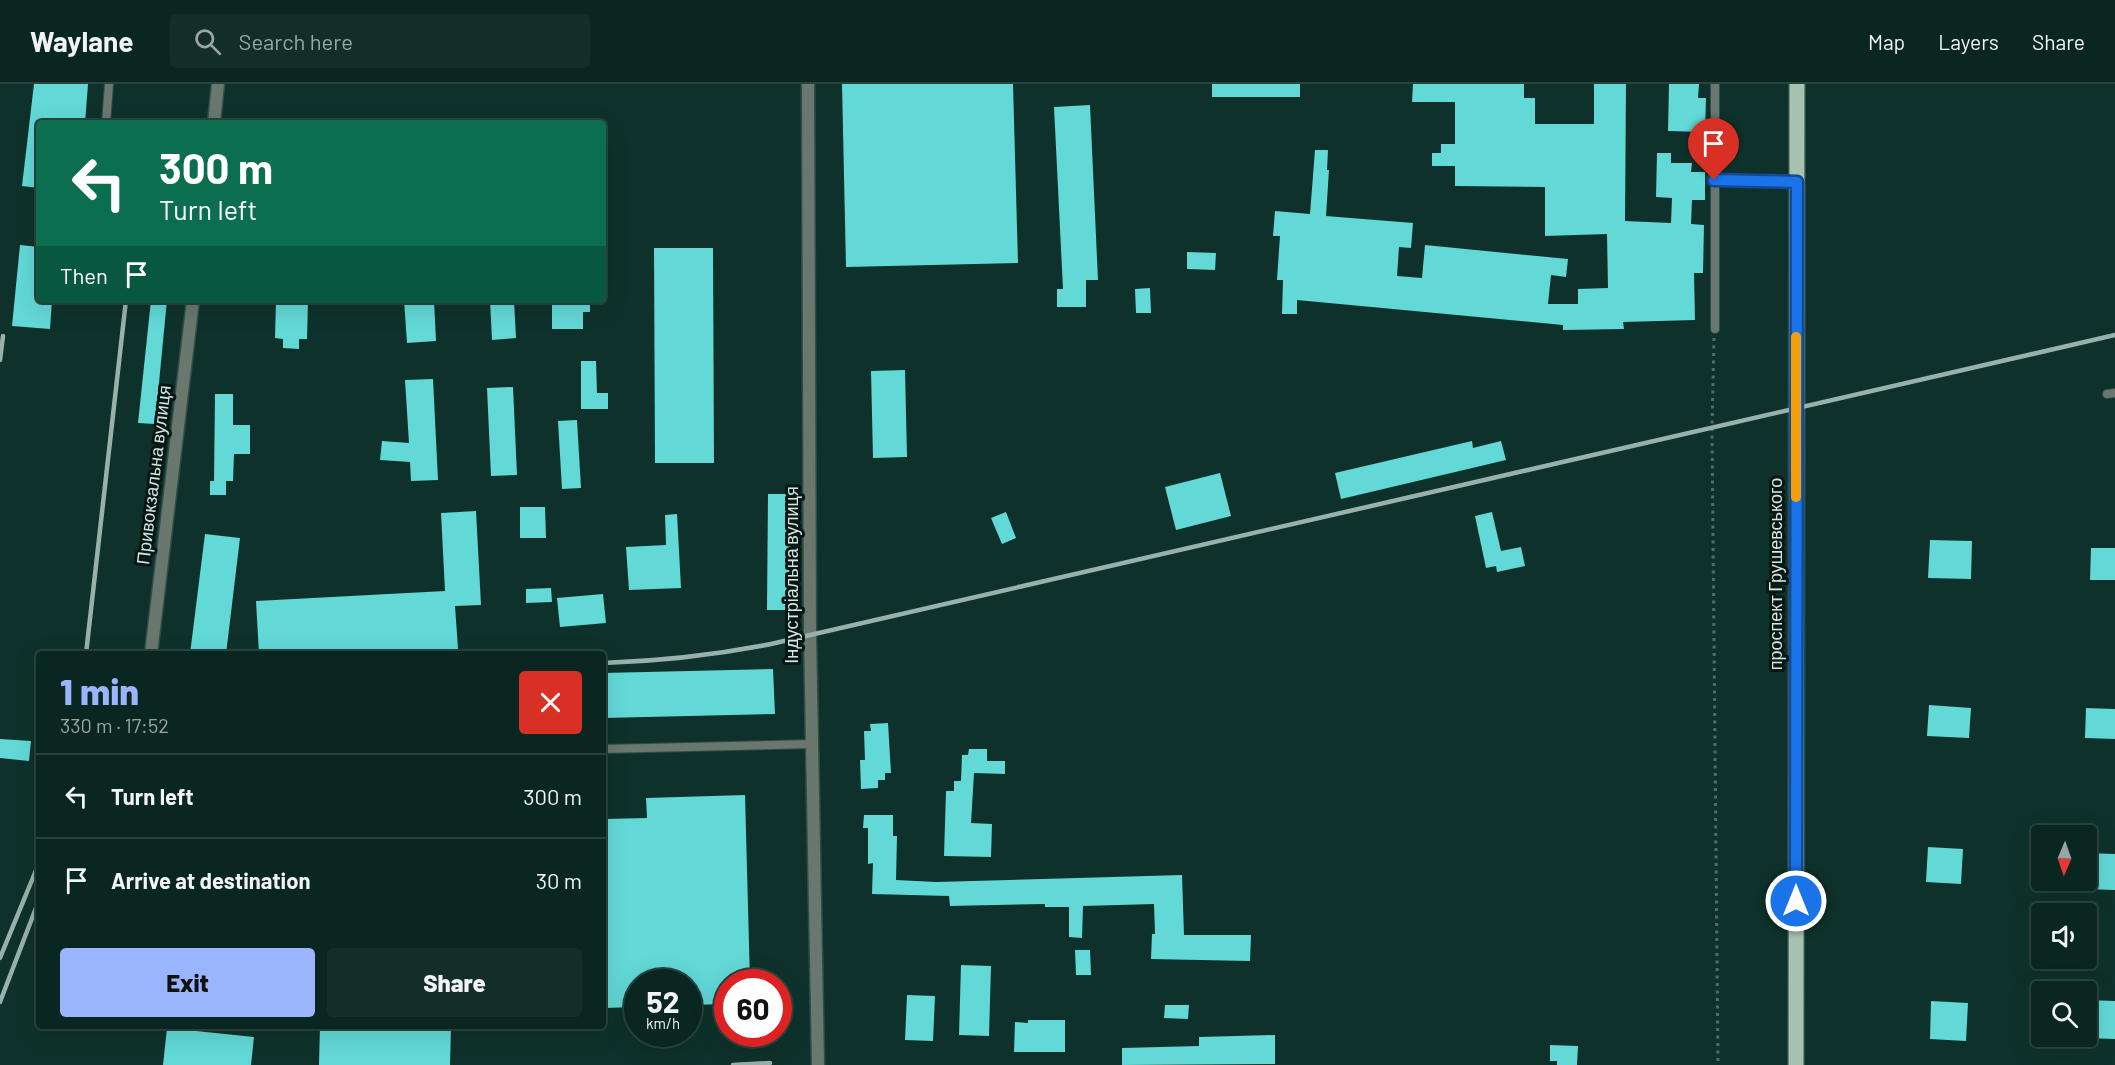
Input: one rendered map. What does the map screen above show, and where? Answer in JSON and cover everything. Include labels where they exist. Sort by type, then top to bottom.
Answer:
[{"type":"main road","name":"проспект Грушевського","points":[[1796,1065],[1797,84]]},
{"type":"street","points":[[214,120],[218,84]]},
{"type":"street","name":"Індустріальна вулиця","points":[[808,84],[812,744],[818,1065]]},
{"type":"street","name":"Привокзальна вулиця","points":[[151,651],[193,303]]},
{"type":"lane","points":[[105,120],[109,84]]},
{"type":"lane","points":[[1714,84],[1714,329]]},
{"type":"lane","points":[[1714,180],[1797,182]]},
{"type":"lane","points":[[606,749],[812,744]]},
{"type":"path","points":[[1714,329],[1712,428],[1718,1065]]},
{"type":"building","points":[[34,84],[88,84],[85,120],[36,120],[36,188],[22,186]]},
{"type":"building","points":[[842,84],[1013,84],[1018,263],[846,267]]},
{"type":"building","points":[[1212,84],[1300,84],[1300,97],[1212,97]]},
{"type":"building","points":[[1413,84],[1524,84],[1524,98],[1535,98],[1535,124],[1594,124],[1594,84],[1626,84],[1625,221],[1671,223],[1672,198],[1656,197],[1657,153],[1671,153],[1671,163],[1692,163],[1691,172],[1705,172],[1705,200],[1692,200],[1691,224],[1704,225],[1703,273],[1694,273],[1695,320],[1623,322],[1624,329],[1563,330],[1563,325],[1297,300],[1297,314],[1282,314],[1283,280],[1277,280],[1280,236],[1273,236],[1275,211],[1310,214],[1315,150],[1328,150],[1326,216],[1413,223],[1411,248],[1399,247],[1397,276],[1422,278],[1425,245],[1568,259],[1566,277],[1551,275],[1548,304],[1578,304],[1578,289],[1608,288],[1607,234],[1545,236],[1545,187],[1455,186],[1455,166],[1432,166],[1432,153],[1441,153],[1441,144],[1455,144],[1455,102],[1412,102]]},
{"type":"building","points":[[1669,84],[1699,84],[1698,98],[1706,98],[1705,132],[1668,131]]},
{"type":"building","points":[[1090,105],[1098,280],[1086,280],[1086,307],[1057,307],[1057,289],[1063,289],[1054,107]]},
{"type":"building","points":[[20,245],[36,247],[36,303],[52,303],[50,329],[12,326]]},
{"type":"building","points":[[654,248],[713,248],[714,463],[655,463]]},
{"type":"building","points":[[1187,252],[1216,253],[1215,270],[1187,269]]},
{"type":"building","points":[[1150,288],[1151,313],[1136,313],[1135,289]]},
{"type":"building","points":[[151,303],[167,303],[155,424],[138,423]]},
{"type":"building","points":[[276,303],[308,303],[307,339],[299,339],[299,349],[283,348],[283,339],[275,338]]},
{"type":"building","points":[[404,303],[434,303],[436,341],[407,343]]},
{"type":"building","points":[[490,303],[514,303],[516,338],[492,340]]},
{"type":"building","points":[[552,303],[590,303],[590,312],[583,312],[583,329],[552,329]]},
{"type":"building","points":[[581,361],[596,361],[597,393],[608,393],[608,409],[581,409]]},
{"type":"building","points":[[905,370],[907,457],[873,458],[871,371]]},
{"type":"building","points":[[433,379],[438,480],[411,481],[410,462],[380,460],[382,441],[409,443],[405,380]]},
{"type":"building","points":[[513,387],[517,475],[491,476],[487,388]]},
{"type":"building","points":[[215,394],[233,394],[233,425],[250,425],[250,454],[234,454],[233,481],[214,481]]},
{"type":"building","points":[[577,420],[581,488],[562,489],[558,421]]},
{"type":"building","points":[[1472,441],[1473,448],[1501,441],[1506,460],[1341,499],[1335,473]]},
{"type":"building","points":[[1220,473],[1231,516],[1176,530],[1165,487]]},
{"type":"building","points":[[210,481],[226,481],[226,495],[210,495]]},
{"type":"building","points":[[768,494],[791,494],[790,610],[767,610]]},
{"type":"building","points":[[520,507],[545,507],[546,538],[520,538]]},
{"type":"building","points":[[476,511],[481,605],[455,606],[458,649],[259,651],[256,601],[445,591],[441,513]]},
{"type":"building","points":[[1006,512],[1016,538],[1002,544],[991,518]]},
{"type":"building","points":[[1492,512],[1501,551],[1521,547],[1525,566],[1497,572],[1496,566],[1486,568],[1475,516]]},
{"type":"building","points":[[677,514],[681,588],[629,590],[626,547],[666,545],[665,515]]},
{"type":"building","points":[[205,534],[240,538],[226,651],[190,651]]},
{"type":"building","points":[[1930,540],[1972,541],[1971,579],[1928,578]]},
{"type":"building","points":[[2091,548],[2115,548],[2115,580],[2090,580]]},
{"type":"building","points":[[551,588],[552,602],[526,603],[526,589]]},
{"type":"building","points":[[603,594],[606,623],[560,627],[557,598]]},
{"type":"building","points":[[773,669],[775,714],[606,718],[606,673]]},
{"type":"building","points":[[1929,705],[1971,708],[1969,738],[1927,736]]},
{"type":"building","points":[[2086,708],[2115,709],[2115,739],[2085,738]]},
{"type":"building","points":[[888,723],[891,773],[885,773],[885,780],[878,780],[878,788],[861,789],[860,760],[865,760],[864,731],[871,731],[870,724]]},
{"type":"building","points":[[0,739],[31,741],[29,761],[0,758]]},
{"type":"building","points":[[969,749],[987,749],[987,761],[1005,761],[1005,774],[974,773],[971,823],[992,824],[991,857],[944,856],[946,791],[954,791],[954,781],[961,781],[962,755],[968,755]]},
{"type":"building","points":[[745,795],[750,969],[714,969],[714,1004],[702,1005],[702,969],[624,969],[624,1007],[606,1008],[606,948],[608,948],[606,819],[647,818],[646,798]]},
{"type":"building","points":[[864,815],[893,815],[893,836],[897,836],[896,880],[936,882],[1182,875],[1184,935],[1251,935],[1250,961],[1151,959],[1152,934],[1155,934],[1154,904],[1083,906],[1082,938],[1069,937],[1069,907],[1045,907],[1045,904],[950,906],[949,896],[872,894],[873,863],[868,864],[868,828],[863,828]]},
{"type":"building","points":[[1928,847],[1963,849],[1961,884],[1926,882]]},
{"type":"building","points":[[2097,853],[2115,854],[2115,890],[2097,889]]},
{"type":"building","points":[[1075,950],[1090,950],[1091,975],[1076,975]]},
{"type":"building","points":[[961,965],[991,966],[989,1036],[959,1035]]},
{"type":"building","points":[[907,995],[935,996],[933,1041],[905,1040]]},
{"type":"building","points":[[2097,1000],[2115,1001],[2115,1039],[2097,1038]]},
{"type":"building","points":[[1931,1001],[1968,1003],[1966,1041],[1930,1039]]},
{"type":"building","points":[[1165,1005],[1189,1005],[1188,1019],[1164,1018]]},
{"type":"building","points":[[1028,1020],[1065,1020],[1065,1052],[1014,1052],[1015,1022],[1028,1023]]},
{"type":"building","points":[[167,1029],[254,1037],[251,1065],[163,1065]]},
{"type":"building","points":[[320,1029],[451,1029],[450,1065],[319,1065]]},
{"type":"building","points":[[1275,1035],[1275,1064],[1122,1065],[1122,1048],[1199,1046],[1199,1037]]},
{"type":"building","points":[[1550,1045],[1578,1046],[1577,1065],[1557,1065],[1557,1061],[1550,1061]]},
{"type":"railway","points":[[86,651],[126,303]]},
{"type":"railway","points":[[606,663],[687,657],[771,644],[2115,335]]},
{"type":"railway","points":[[0,360],[3,336]]},
{"type":"railway","points":[[0,958],[36,870]]},
{"type":"railway","points":[[0,1002],[36,908]]},
{"type":"railway","points":[[733,1065],[770,1063]]},
{"type":"slow traffic","points":[[1796,337],[1796,497]]},
{"type":"route","points":[[1714,180],[1797,182],[1796,901]]}]
